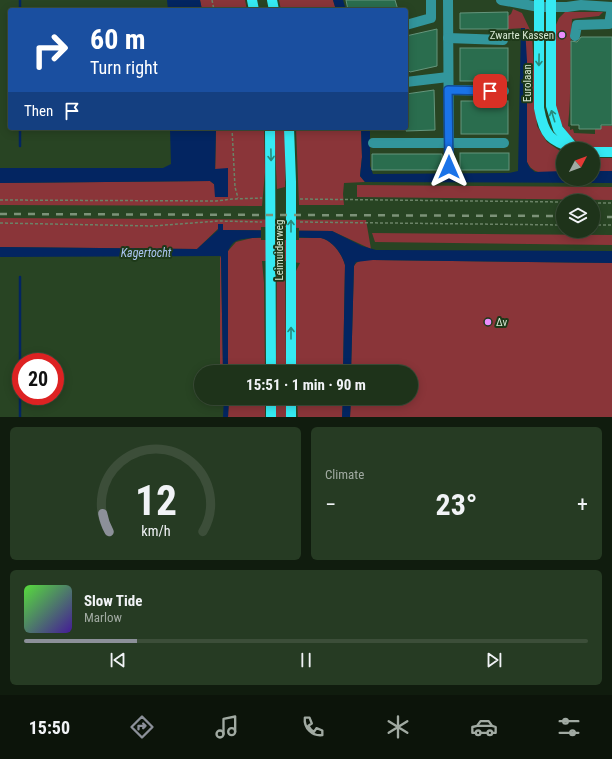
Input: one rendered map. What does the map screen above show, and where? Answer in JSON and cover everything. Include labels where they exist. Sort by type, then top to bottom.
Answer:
[{"type":"main road","name":"Eurolaan","points":[[539,4],[539,108],[541,120],[546,132],[557,142]]},
{"type":"main road","name":"Eurolaan","points":[[551,4],[551,106],[558,129],[569,142]]},
{"type":"main road","name":"Leimuiderweg","points":[[270,130],[272,365]]},
{"type":"main road","name":"Leimuiderweg","points":[[289,130],[291,182],[291,365]]},
{"type":"main road","points":[[600,152],[612,152]]},
{"type":"main road","points":[[271,417],[272,405]]},
{"type":"main road","points":[[291,405],[291,417]]},
{"type":"street","points":[[408,24],[431,18],[432,0]]},
{"type":"street","points":[[448,0],[449,167]]},
{"type":"street","points":[[501,0],[539,4],[612,7],[609,24],[577,25],[575,36]]},
{"type":"street","points":[[570,0],[581,5]]},
{"type":"street","points":[[448,38],[503,40]]},
{"type":"street","points":[[408,82],[448,77]]},
{"type":"street","points":[[448,90],[504,91]]},
{"type":"street","points":[[373,143],[504,143]]},
{"type":"path","points":[[232,130],[235,188],[238,198]]},
{"type":"path","points":[[0,200],[216,201],[232,199]]},
{"type":"path","points":[[357,200],[556,202]]},
{"type":"path","points":[[600,203],[612,203]]},
{"type":"path","points":[[600,225],[612,225]]},
{"type":"shaded area","points":[[200,0],[245,0],[247,8],[202,8]]},
{"type":"shaded area","points":[[279,0],[333,0],[335,8],[281,8]]},
{"type":"shaded area","points":[[513,9],[522,13],[532,34],[537,126],[547,142],[556,148],[556,172],[538,172],[533,170],[527,162],[525,28],[508,29],[508,16],[511,14]]},
{"type":"shaded area","points":[[565,12],[603,12],[599,16],[572,19],[568,126],[570,127],[570,130],[573,129],[574,133],[595,134],[595,126],[612,126],[612,148],[600,148],[600,142],[578,142],[569,135],[561,122],[556,108],[553,75],[555,27],[559,18]]},
{"type":"shaded area","points":[[216,130],[264,130],[265,172],[262,206],[0,205],[0,183],[210,181],[215,185]]},
{"type":"shaded area","points":[[274,130],[285,130],[285,187],[277,189]]},
{"type":"shaded area","points":[[296,130],[361,130],[362,157],[360,176],[365,182],[344,183],[344,205],[299,205]]},
{"type":"shaded area","points":[[600,158],[612,158],[612,172],[600,172]]},
{"type":"shaded area","points":[[357,185],[612,187],[612,200],[600,200],[600,194],[556,194],[556,199],[357,197]]},
{"type":"shaded area","points":[[0,218],[366,220],[371,249],[332,231],[223,230],[223,224],[197,249],[0,247]]},
{"type":"shaded area","points":[[372,233],[556,235],[556,238],[600,238],[600,235],[612,235],[612,245],[375,242]]},
{"type":"shaded area","points":[[252,238],[321,238],[333,245],[342,257],[345,265],[343,365],[296,365],[296,271],[300,263],[285,261],[286,365],[276,365],[277,261],[262,261],[264,283],[265,365],[228,365],[228,251],[236,242]]},
{"type":"shaded area","points":[[221,256],[223,365],[220,365]]},
{"type":"shaded area","name":"∆v","points":[[360,261],[612,263],[612,417],[350,417],[351,405],[418,405],[418,365],[351,365],[354,266]]},
{"type":"shaded area","points":[[229,405],[265,405],[265,417],[228,417]]},
{"type":"shaded area","points":[[276,405],[286,405],[286,417],[276,417]]},
{"type":"shaded area","points":[[297,405],[343,405],[342,417],[298,417]]},
{"type":"water","points":[[167,0],[200,0],[202,8],[168,8]]},
{"type":"water","points":[[333,0],[343,0],[345,8],[335,8]]},
{"type":"water","points":[[521,28],[525,28],[527,61],[527,162],[530,168],[535,172],[556,171],[556,183],[365,182],[360,176],[362,157],[361,130],[370,130],[370,166],[373,174],[509,173],[518,171]]},
{"type":"water","points":[[170,130],[216,130],[215,169],[228,168],[228,197],[215,197],[214,184],[210,181],[0,183],[0,168],[163,168],[171,164]]},
{"type":"water","points":[[600,171],[612,171],[612,183],[600,183]]},
{"type":"water","name":"Kagertocht","points":[[218,224],[223,224],[223,230],[332,231],[362,246],[376,250],[612,251],[612,263],[373,260],[356,262],[354,266],[351,365],[343,365],[345,265],[336,248],[321,238],[264,237],[243,239],[232,244],[228,251],[228,365],[223,365],[221,256],[0,257],[0,247],[197,249],[218,230]]},
{"type":"water","points":[[224,405],[229,405],[228,417],[223,417]]},
{"type":"water","points":[[343,405],[351,405],[350,417],[342,417]]},
{"type":"pier","points":[[261,227],[280,227],[280,240],[261,240]]},
{"type":"pier","points":[[283,227],[299,228],[299,240],[283,240]]},
{"type":"building","points":[[346,0],[395,0],[397,8],[348,8]]},
{"type":"building","points":[[508,12],[508,29],[460,29],[460,13]]},
{"type":"building","points":[[437,29],[437,66],[410,72],[408,71],[408,36]]},
{"type":"building","points":[[581,37],[612,37],[612,125],[601,125],[601,129],[579,129],[579,125],[571,125],[571,41],[577,42]]},
{"type":"building","points":[[460,48],[508,48],[508,81],[460,81]]},
{"type":"building","points":[[434,90],[435,130],[406,131],[408,130],[408,94]]},
{"type":"building","points":[[461,101],[508,101],[508,134],[461,134]]},
{"type":"building","points":[[460,153],[509,153],[509,170],[460,170]]},
{"type":"building","points":[[372,154],[442,154],[443,170],[372,170]]},
{"type":"waterway","points":[[20,0],[20,8]]},
{"type":"waterway","points":[[20,130],[20,146]]},
{"type":"waterway","points":[[20,277],[20,417]]},
{"type":"railway","points":[[0,214],[556,216]]},
{"type":"railway","points":[[600,217],[612,217]]},
{"type":"place","name":"Zwarte Kassen","points":[[562,35]]},
{"type":"place","name":"∆v","points":[[488,322]]},
{"type":"route","points":[[449,167],[448,90],[490,91]]}]
